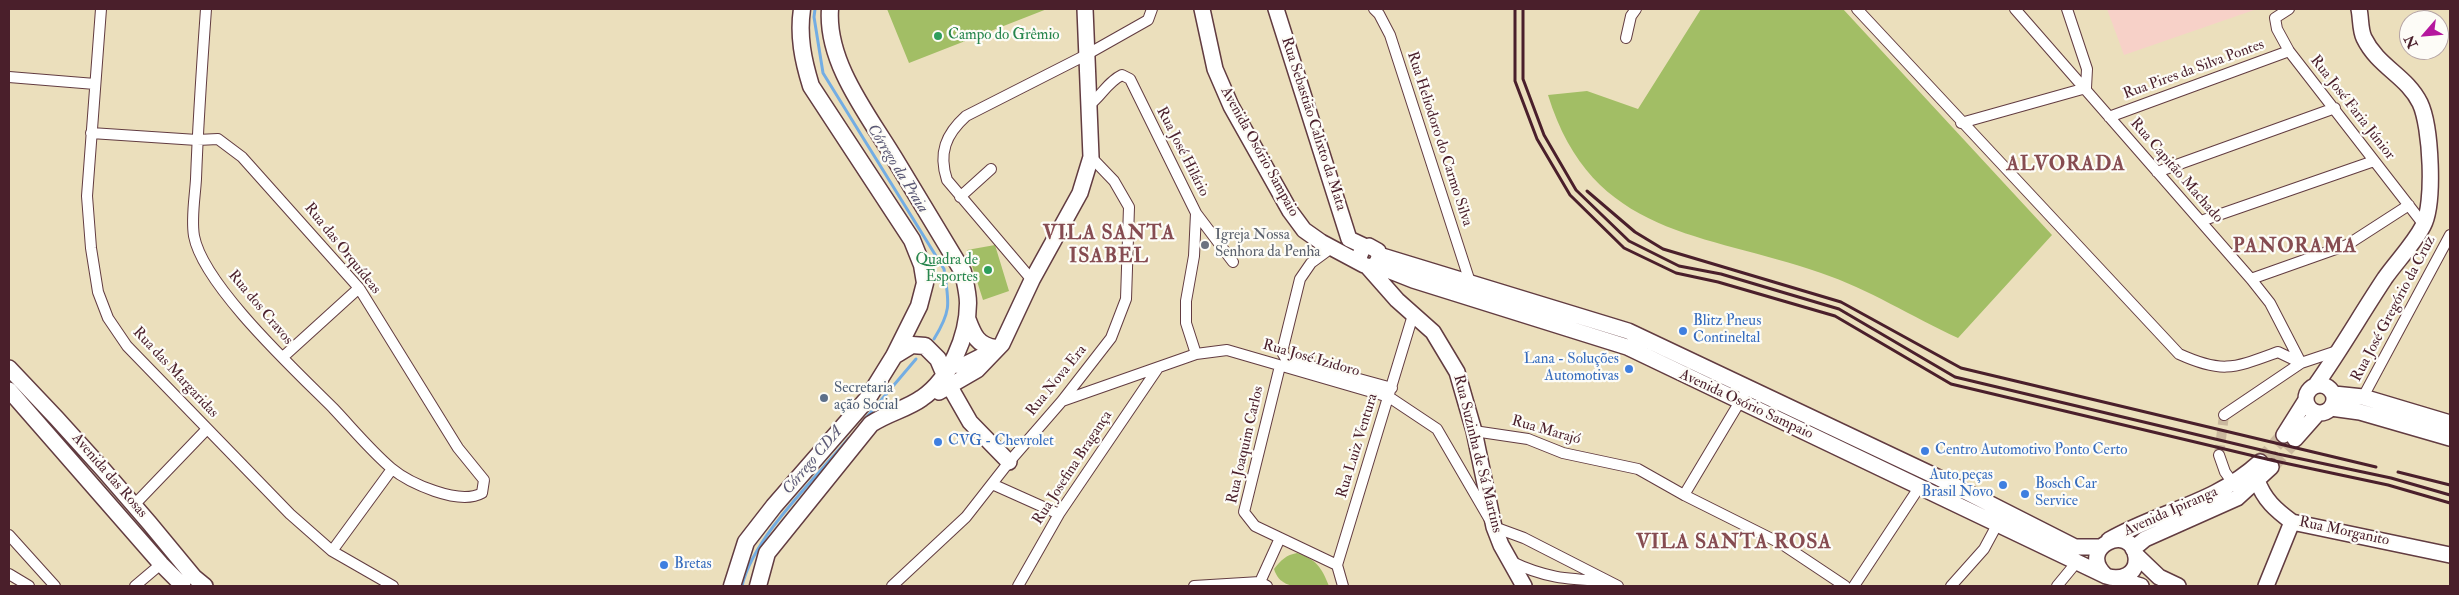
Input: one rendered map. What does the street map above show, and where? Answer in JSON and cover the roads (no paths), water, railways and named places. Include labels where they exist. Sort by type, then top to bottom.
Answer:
[{"type":"main road","points":[[732,586],[746,542],[774,506],[868,398],[894,356],[919,306],[924,283],[922,265],[912,240],[811,86],[803,60],[799,26],[802,9]]},
{"type":"main road","points":[[758,586],[767,553],[871,424],[885,414],[921,399],[936,387],[959,347],[967,318],[968,300],[963,272],[852,87],[836,51],[830,21],[830,9]]},
{"type":"main road","points":[[967,318],[976,339],[986,346],[999,346]]},
{"type":"main road","points":[[894,356],[912,345],[925,346],[946,371]]},
{"type":"street","name":"Rua das Margaridas","points":[[101,9],[87,196],[91,248],[98,292],[108,318],[127,346],[290,514],[332,552],[393,586]]},
{"type":"street","name":"Rua dos Cravos","points":[[206,9],[197,140],[194,235],[202,259],[226,295],[283,357],[392,469],[433,491],[461,498],[474,497]]},
{"type":"street","points":[[946,371],[977,370],[999,346],[1032,280],[1080,193],[1091,157],[1085,9]]},
{"type":"street","points":[[1032,280],[947,180],[942,166],[944,143],[953,128],[966,116],[1086,55],[1148,20],[1152,9]]},
{"type":"street","name":"Avenida Osório Sampaio","points":[[1202,9],[1215,70],[1231,106],[1290,211],[1304,230],[1330,249],[1413,280],[1627,347],[1740,403],[1998,523],[2076,564],[2141,586]]},
{"type":"street","name":"Rua Sebastião Calixto da Mata","points":[[1276,9],[1349,239]]},
{"type":"street","name":"Rua Heliodoro do Carmo Silva","points":[[1374,9],[1379,14],[1390,35],[1470,282]]},
{"type":"street","points":[[1626,38],[1631,16],[1636,9]]},
{"type":"street","points":[[1857,9],[2179,354],[2204,366],[2222,368],[2252,361],[2278,352],[2301,363]]},
{"type":"street","name":"Rua Capitão Machado","points":[[2015,9],[2252,279],[2270,303],[2301,363]]},
{"type":"street","points":[[1961,122],[2086,88],[2087,69],[2067,9]]},
{"type":"street","name":"Rua José Faria Júnior","points":[[2289,9],[2275,18],[2277,29],[2289,51],[2424,225]]},
{"type":"street","points":[[2340,350],[2332,403],[2290,437],[2308,392],[2315,386],[2386,277],[2424,225],[2430,182],[2429,142],[2424,111],[2413,88],[2377,59],[2363,37],[2360,9]]},
{"type":"street","name":"Rua Pires da Silva Pontes","points":[[2109,117],[2289,51]]},
{"type":"street","name":"Rua José Hilário","points":[[1088,106],[1098,99],[1113,79],[1122,75],[1130,79],[1196,212],[1194,256],[1186,301],[1186,323],[1196,354]]},
{"type":"street","points":[[9,77],[95,84]]},
{"type":"street","points":[[2157,172],[2335,108]]},
{"type":"street","name":"Rua das Orquídeas","points":[[91,133],[197,140],[218,139],[242,157],[359,288],[458,448],[484,480],[482,493],[474,497]]},
{"type":"street","name":"Rua Nova Era","points":[[892,586],[966,517],[1009,462],[1062,401],[1111,338],[1126,300],[1129,207],[1114,181],[1091,157]]},
{"type":"street","points":[[2201,221],[2374,161]]},
{"type":"street","points":[[960,197],[991,169]]},
{"type":"street","points":[[2252,279],[2347,245],[2409,206]]},
{"type":"street","points":[[1196,212],[1233,262]]},
{"type":"street","name":"Rua José Gregório da Cruz","points":[[2363,397],[2450,235]]},
{"type":"street","points":[[1371,263],[1359,254],[1366,247],[1349,239],[1341,247],[1330,249],[1312,263],[1300,279],[1282,352],[1286,359],[1390,393]]},
{"type":"street","name":"Avenida Osório Sampaio","points":[[1371,263],[1470,282],[1628,331],[1939,478],[2074,547],[2103,545]]},
{"type":"street","name":"Rua Suzinha de Sá Martins","points":[[1371,263],[1382,282],[1397,300],[1433,332],[1457,372],[1474,431],[1494,526],[1501,545],[1524,586]]},
{"type":"street","points":[[1397,300],[1397,294],[1402,286],[1413,280]]},
{"type":"street","points":[[283,357],[359,288]]},
{"type":"street","name":"Rua Luiz Ventura","points":[[1337,565],[1413,315]]},
{"type":"street","points":[[946,371],[962,366],[999,346]]},
{"type":"street","name":"Rua José Izidoro","points":[[1062,401],[1196,354],[1226,350],[1280,366],[1390,393],[1437,429],[1494,526]]},
{"type":"street","points":[[2224,415],[2301,363],[2340,350]]},
{"type":"street","name":"Rua Joaquim Carlos","points":[[1280,366],[1244,512],[1255,526],[1337,565]]},
{"type":"street","name":"Avenida das Rosas","points":[[9,368],[67,427],[135,504],[194,577],[205,586]]},
{"type":"street","name":"Rua Josefina Bragança","points":[[1018,586],[1059,514],[1158,368]]},
{"type":"street","points":[[946,371],[970,422],[1009,462]]},
{"type":"street","points":[[2315,386],[2324,385],[2332,403],[2450,438]]},
{"type":"street","points":[[1684,495],[1748,388]]},
{"type":"street","name":"Avenida das Rosas","points":[[9,390],[161,564],[183,586]]},
{"type":"street","points":[[2306,400],[2310,409],[2332,403],[2356,405],[2363,397],[2450,423]]},
{"type":"street","points":[[44,430],[51,426],[67,427]]},
{"type":"street","points":[[135,504],[207,429]]},
{"type":"street","name":"Rua Marajó","points":[[1474,431],[1528,439],[1563,453],[1638,469],[1684,495],[1782,544],[1845,586]]},
{"type":"street","points":[[2219,455],[2225,472],[2233,483]]},
{"type":"street","points":[[72,461],[84,467],[100,466]]},
{"type":"street","name":"Avenida Ipiranga","points":[[2103,545],[2123,532],[2214,496],[2265,465],[2257,480],[2231,501],[2146,539],[2135,552]]},
{"type":"street","points":[[332,552],[392,469]]},
{"type":"street","points":[[1854,586],[1920,486],[1927,479],[1939,478]]},
{"type":"street","name":"Rua Morganito","points":[[2257,480],[2262,495],[2274,509],[2292,522],[2450,555]]},
{"type":"street","points":[[992,484],[1059,514]]},
{"type":"street","points":[[2266,586],[2292,522]]},
{"type":"street","points":[[1951,586],[1984,549],[1998,523]]},
{"type":"street","points":[[1494,526],[1513,533],[1614,584]]},
{"type":"street","points":[[1501,545],[1504,538],[1513,533]]},
{"type":"street","points":[[9,536],[55,586]]},
{"type":"street","points":[[1194,586],[1263,584],[1280,538]]},
{"type":"street","points":[[2135,552],[2136,562],[2130,574],[2112,577],[2098,566],[2098,553],[2103,545],[2118,539],[2124,541],[2135,552],[2159,577],[2178,586]]},
{"type":"street","points":[[1510,560],[1531,571],[1558,579],[1614,584]]},
{"type":"street","points":[[1558,579],[1566,572],[1569,561]]},
{"type":"street","points":[[135,586],[161,564]]},
{"type":"street","points":[[2058,586],[2076,564]]},
{"type":"street","points":[[1337,565],[1343,586]]},
{"type":"street","points":[[1524,586],[1531,571]]},
{"type":"street","points":[[9,574],[29,586]]},
{"type":"waterway","name":"Córrego da Praia","points":[[815,9],[814,17],[823,73],[944,269],[948,306],[944,321],[934,339]]},
{"type":"waterway","name":"Córrego CDA","points":[[866,418],[916,359]]},
{"type":"waterway","name":"Córrego CDA","points":[[742,586],[748,567],[772,528],[849,438]]},
{"type":"tunnel","points":[[2219,455],[2224,415]]},
{"type":"tunnel","points":[[2260,462],[2284,435]]},
{"type":"tunnel","points":[[2271,467],[2295,439]]},
{"type":"railway","points":[[1515,9],[1515,81],[1537,139],[1570,195],[1624,248],[1676,273],[1718,282],[1835,316],[1951,384],[2275,461],[2388,485],[2450,503]]},
{"type":"railway","points":[[1523,9],[1523,79],[1544,135],[1576,190],[1629,241],[1679,266],[1721,274],[1839,309],[1955,377],[2278,454],[2391,478],[2450,495]]},
{"type":"railway","points":[[1587,191],[1635,232],[1663,249],[1841,302],[1961,368],[2376,467]]},
{"type":"railway","points":[[2398,472],[2450,485]]},
{"type":"place","name":"Campo do Grêmio","points":[[938,36]]},
{"type":"place","name":"Igreja Nossa Senhora da Penha","points":[[1205,245]]},
{"type":"place","name":"Quadra de Esportes","points":[[988,270]]},
{"type":"place","name":"Blitz Pneus Contineltal","points":[[1683,331]]},
{"type":"place","name":"Lana - Soluções Automotivas","points":[[1629,369]]},
{"type":"place","name":"Secretaria ação Social","points":[[824,398]]},
{"type":"place","name":"CVG - Chevrolet","points":[[938,442]]},
{"type":"place","name":"Centro Automotivo Ponto Certo","points":[[1925,451]]},
{"type":"place","name":"Auto peças Brasil Novo","points":[[2003,485]]},
{"type":"place","name":"Bosch Car Service","points":[[2025,494]]},
{"type":"place","name":"Bretas","points":[[664,565]]},
{"type":"district","name":"ALVORADA","points":[[2066,166]]},
{"type":"district","name":"VILA SANTA ISABEL","points":[[1109,246]]},
{"type":"district","name":"PANORAMA","points":[[2295,248]]},
{"type":"district","name":"VILA SANTA ROSA","points":[[1734,544]]}]
